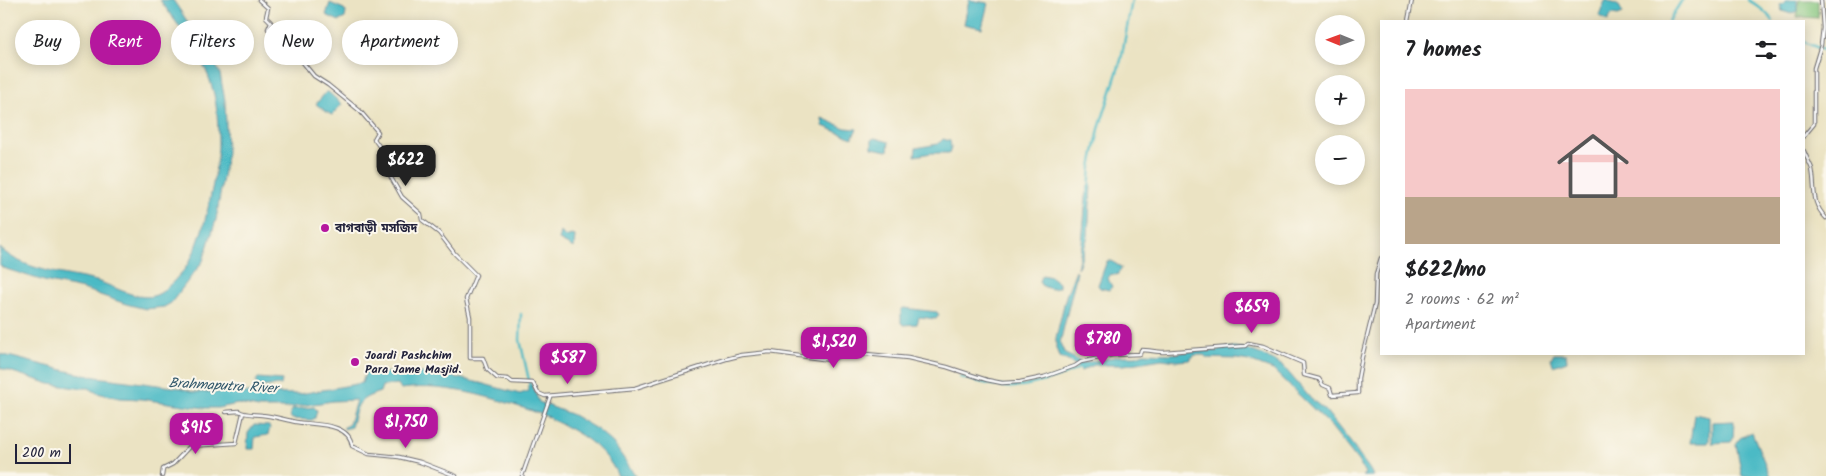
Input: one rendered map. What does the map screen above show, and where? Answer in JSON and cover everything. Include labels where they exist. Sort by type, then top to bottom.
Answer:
[{"type":"street","points":[[259,0],[268,8],[266,17],[271,22],[268,30],[296,54],[314,76],[328,85],[367,118],[378,132],[374,139],[384,152],[380,159],[402,197],[421,214],[422,220],[439,233],[455,254],[476,275],[466,299],[470,317],[470,358],[483,358],[487,369],[497,378],[508,379],[512,382],[532,383],[538,393],[550,396],[635,388],[742,355],[770,352],[830,360],[844,354],[908,358],[1002,383],[1020,382],[1044,377],[1081,362],[1113,355],[1140,354],[1141,350],[1164,352],[1245,346],[1248,343],[1263,346],[1303,363],[1304,375],[1319,379],[1323,385],[1330,388],[1332,395],[1358,393],[1358,378],[1375,304],[1376,274],[1380,261]]},
{"type":"street","points":[[1408,20],[1412,0]]},
{"type":"street","points":[[1805,135],[1814,124],[1814,68],[1824,28],[1821,0]]},
{"type":"street","points":[[1805,153],[1811,168],[1816,204],[1826,218]]},
{"type":"street","points":[[522,476],[550,396]]},
{"type":"street","points":[[226,412],[240,411],[243,414],[268,416],[333,427],[346,434],[352,442],[352,446],[369,454],[404,458],[456,476]]},
{"type":"street","points":[[162,476],[163,469],[173,464],[190,446],[236,443],[243,414]]},
{"type":"green space","points":[[1799,0],[1818,0],[1818,18],[1796,17]]},
{"type":"water","points":[[160,0],[173,0],[186,20],[174,20]]},
{"type":"water","points":[[969,0],[988,3],[982,28],[964,24]]},
{"type":"water","points":[[1607,0],[1619,6],[1623,13],[1618,15],[1612,14],[1609,20],[1599,16]]},
{"type":"water","points":[[1785,0],[1797,0],[1797,11],[1791,14],[1782,11],[1780,5]]},
{"type":"water","points":[[330,3],[344,9],[346,12],[345,18],[339,21],[326,15]]},
{"type":"water","points":[[203,65],[216,65],[220,74],[225,101],[227,152],[216,220],[203,261],[171,303],[164,307],[146,309],[83,289],[44,281],[3,268],[0,265],[0,248],[9,255],[31,266],[99,282],[131,294],[146,297],[162,292],[183,271],[192,257],[208,209],[217,160],[218,124],[214,94]]},
{"type":"water","points":[[327,91],[342,104],[332,115],[316,104]]},
{"type":"water","points":[[822,118],[845,128],[857,129],[852,138],[823,126]]},
{"type":"water","points":[[875,138],[889,142],[888,151],[872,148],[872,139]]},
{"type":"water","points":[[943,139],[950,141],[949,153],[931,153],[915,156],[916,148],[938,144]]},
{"type":"water","points":[[1091,185],[1088,236],[1077,268],[1082,243],[1087,186]]},
{"type":"water","points":[[561,232],[565,237],[575,236],[574,248],[559,240]]},
{"type":"water","points":[[1107,261],[1111,261],[1121,267],[1117,275],[1110,274],[1108,279],[1112,287],[1109,290],[1100,288],[1098,285]]},
{"type":"water","points":[[1076,270],[1060,343],[1065,354],[1085,363],[1119,356],[1136,356],[1144,353],[1171,354],[1193,351],[1217,351],[1221,348],[1234,347],[1260,354],[1283,366],[1311,399],[1325,410],[1355,448],[1373,476],[1362,476],[1365,473],[1358,461],[1329,424],[1273,370],[1249,361],[1207,358],[1204,355],[1195,355],[1189,360],[1162,359],[1124,365],[1094,365],[1081,371],[1074,364],[1060,357],[1056,349],[1056,338],[1066,296]]},
{"type":"water","points":[[1042,275],[1051,277],[1059,283],[1059,287],[1052,289],[1041,285],[1039,281]]},
{"type":"water","points":[[901,309],[937,312],[939,315],[936,319],[919,317],[917,324],[904,325],[901,323]]},
{"type":"water","points":[[0,354],[96,377],[181,388],[193,392],[300,394],[362,383],[366,371],[377,374],[392,372],[441,374],[520,394],[528,391],[528,385],[532,385],[539,402],[573,415],[598,430],[613,443],[636,476],[618,476],[606,456],[590,441],[549,417],[476,394],[438,388],[401,389],[398,384],[382,386],[380,392],[366,398],[359,404],[351,427],[344,429],[349,424],[356,400],[333,401],[287,408],[259,408],[238,404],[218,408],[204,408],[141,399],[119,398],[97,393],[89,388],[50,384],[0,368]]},
{"type":"water","points":[[1553,355],[1566,355],[1567,361],[1553,366],[1551,358]]},
{"type":"water","points":[[258,378],[282,380],[281,385],[257,387],[256,381]]},
{"type":"water","points":[[314,407],[317,410],[315,418],[312,420],[292,419],[290,417],[293,409]]},
{"type":"water","points":[[1694,414],[1709,417],[1708,443],[1690,443]]},
{"type":"water","points":[[1734,421],[1733,439],[1731,442],[1712,443],[1712,422]]},
{"type":"water","points":[[254,425],[269,426],[270,428],[268,435],[255,437],[254,449],[247,449],[248,433]]},
{"type":"water","points":[[1752,432],[1770,476],[1742,476],[1736,444],[1740,438]]},
{"type":"waterway","points":[[1089,188],[1091,167],[1099,129],[1121,60],[1132,0]]},
{"type":"waterway","points":[[1670,20],[1682,0]]},
{"type":"waterway","points":[[1748,0],[1762,9],[1772,20]]},
{"type":"waterway","points":[[1805,42],[1826,51]]},
{"type":"waterway","points":[[521,314],[520,340],[530,385]]},
{"type":"waterway","points":[[960,377],[1014,387],[1044,381],[1081,367]]},
{"type":"place","name":"বাগবাড়ী মসজিদ","points":[[325,228]]},
{"type":"place","name":"Joardi Pashchim Para Jame Masjid.","points":[[355,362]]},
{"type":"water label","name":"Brahmaputra River","points":[[223,385]]}]
